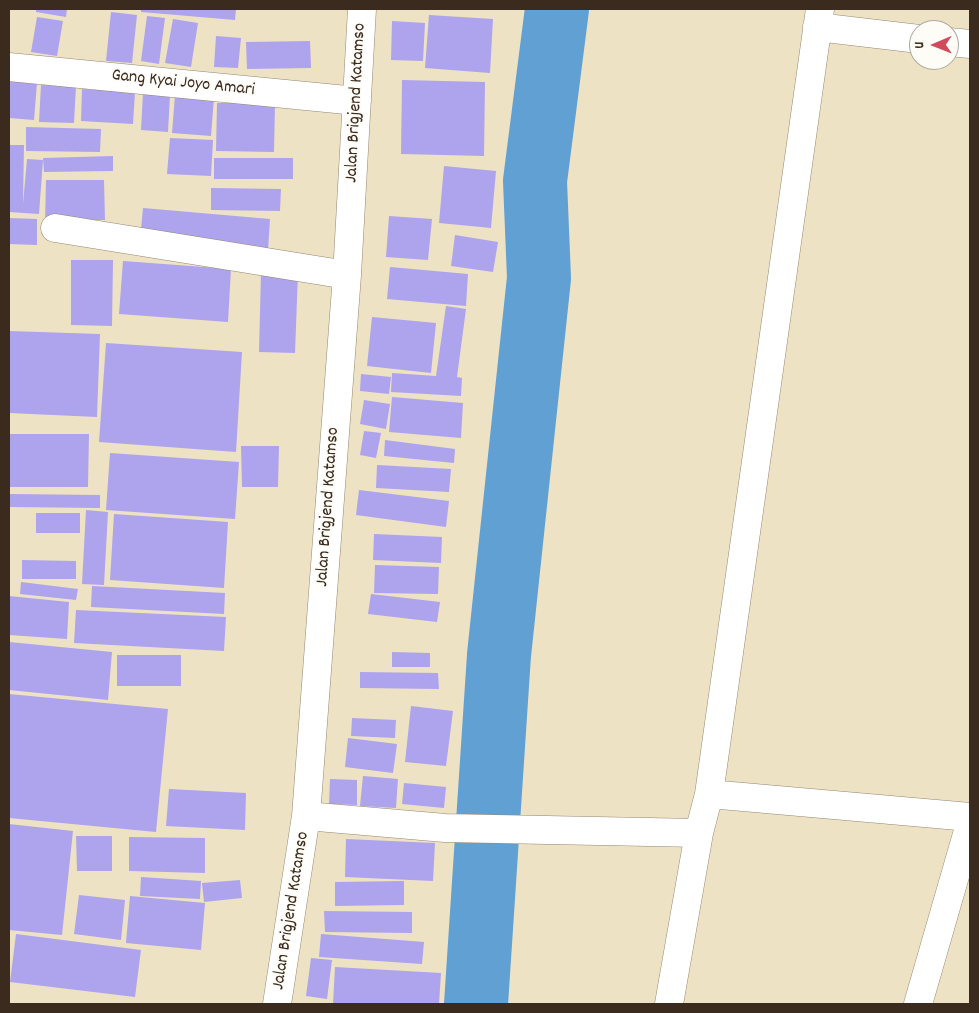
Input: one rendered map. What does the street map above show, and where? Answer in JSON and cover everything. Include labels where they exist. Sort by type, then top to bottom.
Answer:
[{"type":"street","name":"Jalan Brigjend Katamso","points":[[277,1004],[306,816],[347,275],[362,9]]},
{"type":"street","points":[[669,1004],[700,833],[709,794],[819,18],[909,37]]},
{"type":"street","name":"Gang Kyai Joyo Amari","points":[[9,67],[357,101]]},
{"type":"street","points":[[55,228],[347,275]]},
{"type":"street","points":[[709,794],[970,817]]},
{"type":"street","points":[[306,816],[445,828],[700,833]]},
{"type":"street","points":[[918,1004],[970,824]]},
{"type":"building","points":[[36,9],[67,9],[66,17],[36,12]]},
{"type":"building","points":[[141,9],[236,9],[235,20],[141,12]]},
{"type":"building","points":[[111,12],[137,15],[132,63],[106,61]]},
{"type":"building","points":[[429,15],[493,19],[490,73],[425,68]]},
{"type":"building","points":[[147,16],[165,18],[159,64],[141,61]]},
{"type":"building","points":[[37,17],[63,21],[57,56],[31,52]]},
{"type":"building","points":[[173,19],[198,23],[191,67],[165,63]]},
{"type":"building","points":[[392,21],[425,23],[423,61],[391,60]]},
{"type":"building","points":[[216,36],[241,38],[238,68],[214,67]]},
{"type":"building","points":[[310,41],[311,68],[247,69],[246,42]]},
{"type":"building","points":[[9,80],[37,83],[34,120],[9,118]]},
{"type":"building","points":[[402,80],[485,82],[484,156],[401,154]]},
{"type":"building","points":[[41,85],[76,86],[74,123],[39,122]]},
{"type":"building","points":[[82,89],[135,92],[133,124],[81,121]]},
{"type":"building","points":[[143,93],[170,95],[168,132],[141,130]]},
{"type":"building","points":[[175,95],[214,98],[211,136],[172,133]]},
{"type":"building","points":[[217,103],[275,103],[274,152],[216,151]]},
{"type":"building","points":[[26,127],[101,129],[100,152],[26,151]]},
{"type":"building","points":[[170,138],[213,140],[211,176],[167,174]]},
{"type":"building","points":[[9,145],[24,145],[23,204],[27,159],[43,160],[39,214],[9,212]]},
{"type":"building","points":[[113,156],[113,171],[44,172],[43,158]]},
{"type":"building","points":[[214,158],[293,158],[293,179],[214,179]]},
{"type":"building","points":[[444,166],[496,171],[491,228],[439,223]]},
{"type":"building","points":[[46,180],[104,180],[105,220],[68,220],[45,225]]},
{"type":"building","points":[[211,188],[281,189],[280,211],[211,210]]},
{"type":"building","points":[[143,208],[270,219],[268,250],[140,240]]},
{"type":"building","points":[[389,216],[432,219],[428,260],[386,257]]},
{"type":"building","points":[[9,218],[37,219],[37,245],[9,244]]},
{"type":"building","points":[[455,235],[498,242],[493,272],[451,266]]},
{"type":"building","points":[[71,260],[113,260],[112,326],[71,325]]},
{"type":"building","points":[[123,261],[231,269],[228,322],[119,314]]},
{"type":"building","points":[[390,267],[468,274],[466,306],[387,299]]},
{"type":"building","points":[[261,272],[298,273],[295,353],[259,352]]},
{"type":"building","points":[[446,306],[466,309],[457,377],[462,378],[461,396],[391,392],[392,373],[436,376]]},
{"type":"building","points":[[372,317],[436,323],[431,373],[367,366]]},
{"type":"building","points":[[9,331],[100,334],[97,417],[9,413]]},
{"type":"building","points":[[106,343],[242,352],[236,452],[99,442]]},
{"type":"building","points":[[361,374],[391,377],[389,394],[360,391]]},
{"type":"building","points":[[392,397],[463,403],[461,438],[389,432]]},
{"type":"building","points":[[364,400],[390,404],[386,429],[360,424]]},
{"type":"building","points":[[364,431],[381,433],[376,458],[360,455]]},
{"type":"building","points":[[9,434],[89,434],[88,487],[9,487]]},
{"type":"building","points":[[385,440],[455,449],[454,463],[384,456]]},
{"type":"building","points":[[241,446],[279,446],[278,487],[242,487]]},
{"type":"building","points":[[110,453],[239,462],[235,519],[106,510]]},
{"type":"building","points":[[377,465],[451,469],[449,492],[376,488]]},
{"type":"building","points":[[359,490],[449,501],[446,527],[356,515]]},
{"type":"building","points":[[9,494],[100,495],[100,508],[9,507]]},
{"type":"building","points":[[86,510],[108,512],[104,585],[82,584]]},
{"type":"building","points":[[36,513],[80,513],[80,533],[36,533]]},
{"type":"building","points":[[114,514],[228,522],[224,588],[110,580]]},
{"type":"building","points":[[374,534],[442,537],[441,563],[373,560]]},
{"type":"building","points":[[22,560],[76,561],[76,579],[22,579]]},
{"type":"building","points":[[375,565],[439,567],[438,594],[374,593]]},
{"type":"building","points":[[21,582],[78,589],[76,600],[20,594]]},
{"type":"building","points":[[92,586],[225,593],[224,614],[91,607]]},
{"type":"building","points":[[371,594],[440,602],[437,622],[368,614]]},
{"type":"building","points":[[9,596],[69,602],[67,639],[9,635]]},
{"type":"building","points":[[76,610],[226,617],[224,651],[74,643]]},
{"type":"building","points":[[9,642],[112,652],[108,700],[9,690]]},
{"type":"building","points":[[392,652],[430,653],[430,667],[392,667]]},
{"type":"building","points":[[117,655],[181,655],[181,686],[117,686]]},
{"type":"building","points":[[360,672],[438,673],[439,689],[360,688]]},
{"type":"building","points":[[9,694],[168,709],[156,832],[9,818]]},
{"type":"building","points":[[411,706],[453,711],[446,766],[405,762]]},
{"type":"building","points":[[352,718],[396,720],[395,738],[351,736]]},
{"type":"building","points":[[348,738],[397,744],[393,773],[345,767]]},
{"type":"building","points":[[363,776],[398,779],[396,808],[360,806]]},
{"type":"building","points":[[330,779],[357,780],[357,805],[329,804]]},
{"type":"building","points":[[404,783],[446,787],[444,808],[402,804]]},
{"type":"building","points":[[169,789],[246,793],[245,830],[166,826]]},
{"type":"building","points":[[9,824],[73,831],[62,935],[9,930]]},
{"type":"building","points":[[76,836],[112,836],[112,871],[77,871]]},
{"type":"building","points":[[129,837],[205,838],[205,873],[129,871]]},
{"type":"building","points":[[346,839],[435,843],[433,881],[345,877]]},
{"type":"building","points":[[141,877],[201,881],[200,899],[140,896]]},
{"type":"building","points":[[240,880],[242,898],[204,902],[202,883]]},
{"type":"building","points":[[404,881],[404,905],[335,906],[335,882]]},
{"type":"building","points":[[79,895],[125,900],[121,940],[74,934]]},
{"type":"building","points":[[130,896],[205,903],[201,950],[126,943]]},
{"type":"building","points":[[324,911],[412,912],[412,933],[325,932]]},
{"type":"building","points":[[16,934],[141,950],[135,997],[10,982]]},
{"type":"building","points":[[321,934],[424,942],[422,964],[319,957]]},
{"type":"building","points":[[311,958],[332,960],[327,999],[306,996]]},
{"type":"building","points":[[335,967],[441,973],[439,1004],[333,1004]]},
{"type":"waterway","points":[[476,1004],[499,655],[539,278],[535,181],[557,9]]}]
